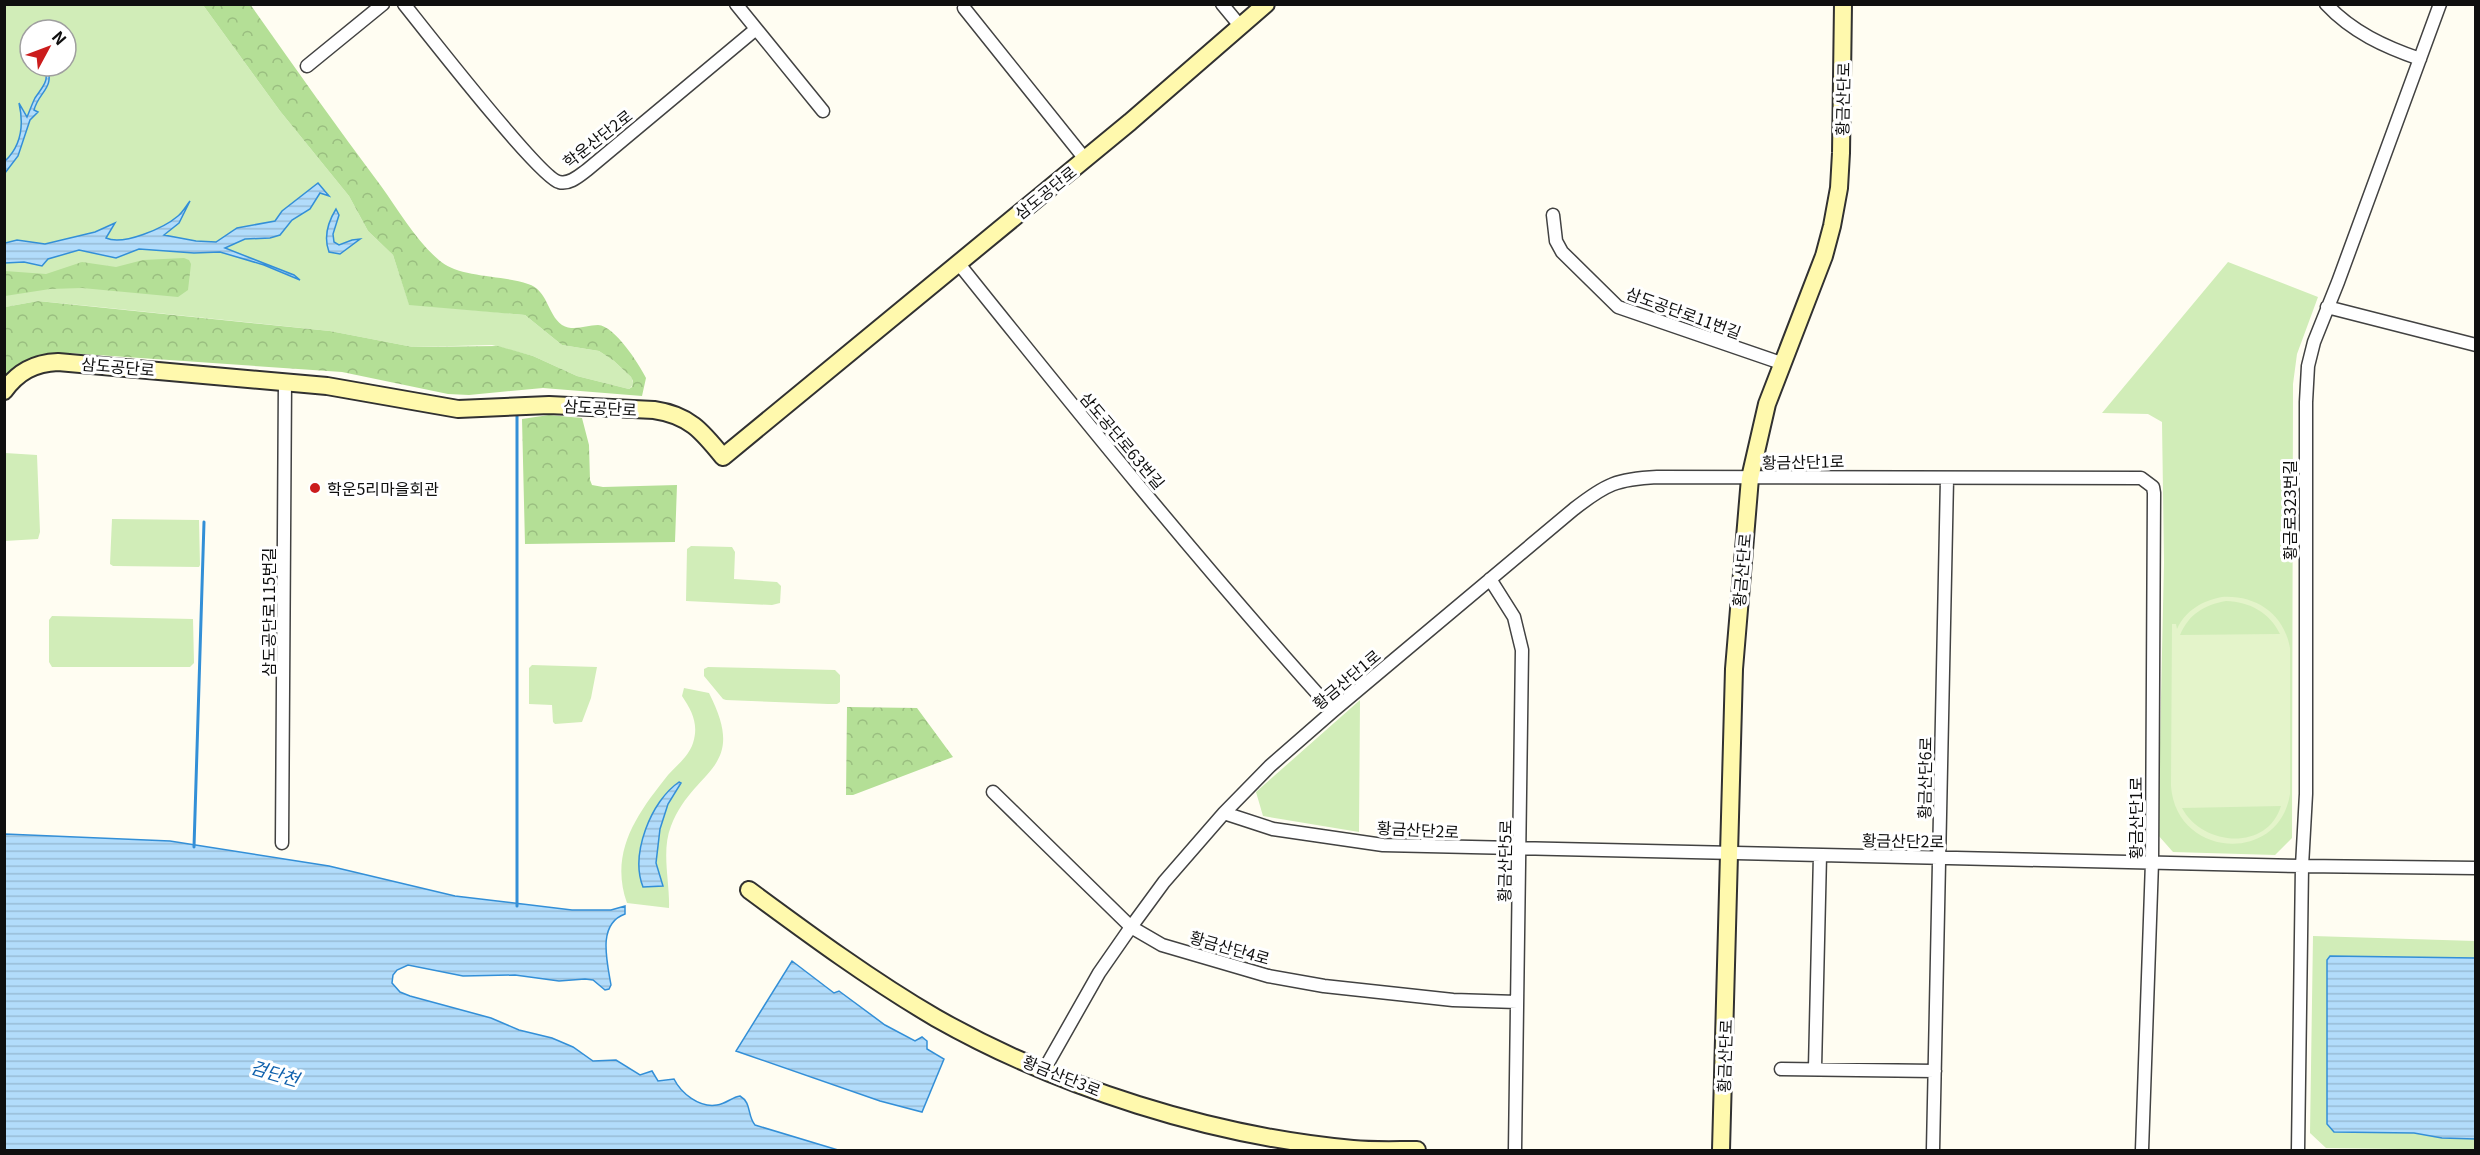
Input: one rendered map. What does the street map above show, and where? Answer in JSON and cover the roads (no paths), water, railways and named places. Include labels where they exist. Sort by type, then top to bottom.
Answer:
[{"type":"street","points":[[307,66],[383,4]]},
{"type":"street","name":"학운산단2로","points":[[404,4],[525,150],[552,179],[563,183],[587,170],[756,29]]},
{"type":"street","points":[[736,4],[823,111]]},
{"type":"street","points":[[1222,4],[1241,27]]},
{"type":"street","name":"삼도공단로","points":[[4,391],[30,367],[58,362],[346,388],[458,409],[549,405],[670,412],[690,422],[723,457],[1085,159],[1266,4]]},
{"type":"street","name":"황금산단로","points":[[1721,1150],[1731,854],[1734,669],[1750,478],[1767,404],[1824,256],[1839,188],[1843,4]]},
{"type":"street","points":[[2326,4],[2348,24],[2374,41],[2420,59]]},
{"type":"street","name":"황금로323번길","points":[[2302,866],[2306,794],[2306,384],[2310,354],[2440,4]]},
{"type":"street","name":"삼도공단로","points":[[964,8],[1085,159]]},
{"type":"street","name":"삼도공단로11번길","points":[[1553,215],[1556,241],[1562,252],[1618,307],[1781,363]]},
{"type":"street","name":"삼도공단로63번길","points":[[958,264],[1087,423],[1264,634],[1333,711]]},
{"type":"street","points":[[2327,307],[2475,345]]},
{"type":"street","name":"삼도공단로115번길","points":[[282,843],[285,381]]},
{"type":"street","name":"황금산단1로","points":[[1044,1070],[1099,973],[1131,927],[1164,882],[1224,813],[1270,766],[1333,711],[1582,502],[1604,487],[1618,481],[1657,477],[2141,478],[2153,487],[2151,862],[2142,1150]]},
{"type":"street","name":"황금산단6로","points":[[1933,1150],[1947,479]]},
{"type":"street","name":"황금산단5로","points":[[1490,579],[1514,617],[1522,650],[1515,1150]]},
{"type":"street","name":"황금산단4로","points":[[993,792],[1131,927],[1162,945],[1294,981],[1402,996],[1517,1002]]},
{"type":"street","name":"황금산단2로","points":[[1224,813],[1273,830],[1351,842],[1431,848],[1940,856],[2302,866]]},
{"type":"street","points":[[1815,1068],[1820,855]]},
{"type":"street","points":[[2298,1150],[2302,866],[2475,868]]},
{"type":"street","name":"황금산단3로","points":[[749,890],[853,965],[898,994],[984,1043],[1044,1070],[1199,1123],[1312,1144],[1355,1149],[1417,1150]]},
{"type":"street","points":[[1782,1068],[1935,1071]]},
{"type":"water","points":[[46,78],[49,78],[48,85],[36,104],[34,110],[38,112],[30,120],[18,156],[5,173],[5,161],[15,148],[20,134],[19,103],[27,117],[35,98]]},
{"type":"water","points":[[318,183],[329,196],[320,193],[310,209],[292,220],[280,235],[270,238],[245,239],[225,248],[294,275],[300,280],[264,265],[220,252],[194,253],[139,249],[116,258],[79,250],[48,259],[42,266],[24,262],[5,263],[5,243],[17,240],[45,244],[95,232],[115,223],[106,238],[122,240],[133,238],[172,221],[190,201],[179,223],[164,235],[216,242],[237,228],[275,221],[282,211]]},
{"type":"water","points":[[336,209],[339,215],[333,234],[334,242],[339,245],[360,239],[340,254],[329,252],[326,240],[329,224]]},
{"type":"water","points":[[679,782],[681,783],[668,804],[660,829],[656,863],[663,886],[643,887],[639,859],[646,829],[660,802]]},
{"type":"water","name":"검단천","points":[[5,834],[170,841],[329,866],[455,896],[572,910],[611,910],[625,906],[625,914],[610,926],[607,935],[606,955],[611,985],[609,989],[605,990],[593,980],[585,979],[559,981],[515,975],[463,976],[408,965],[397,970],[393,975],[392,983],[400,992],[410,996],[491,1018],[519,1030],[552,1038],[573,1047],[593,1061],[616,1060],[640,1075],[652,1071],[658,1081],[674,1079],[686,1094],[697,1102],[710,1105],[720,1104],[740,1096],[746,1102],[755,1125],[838,1150],[5,1150]]},
{"type":"water","points":[[2330,956],[2475,958],[2475,1139],[2442,1138],[2414,1133],[2334,1132],[2327,1124],[2327,960]]},
{"type":"water","points":[[792,961],[834,993],[839,991],[885,1025],[915,1041],[922,1037],[927,1041],[927,1049],[944,1059],[922,1112],[880,1101],[736,1051]]},
{"type":"waterway","points":[[517,416],[517,906]]},
{"type":"waterway","points":[[194,847],[204,522]]},
{"type":"place","name":"학운5리마을회관","points":[[315,488]]}]
